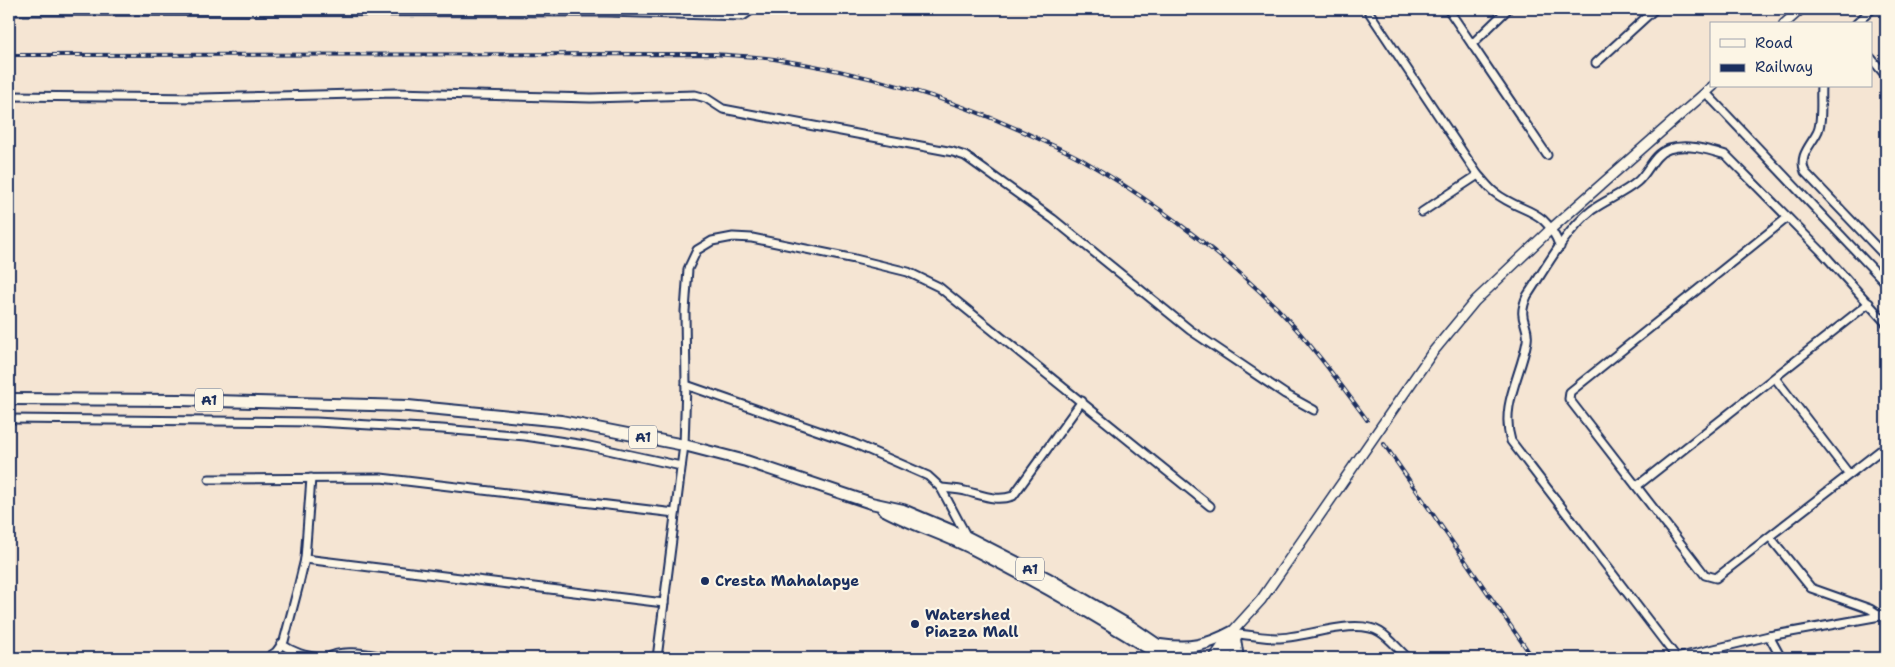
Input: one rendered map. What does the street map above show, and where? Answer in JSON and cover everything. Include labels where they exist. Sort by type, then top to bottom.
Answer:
[{"type":"highway","name":"A1","points":[[9,399],[180,400],[408,406],[561,421],[684,445],[746,461],[871,503],[908,512],[967,537],[1049,579],[1130,626],[1177,658]]},
{"type":"highway","name":"A1","points":[[871,503],[898,518],[971,548],[1047,588],[1164,658]]},
{"type":"highway","points":[[1157,645],[1202,646],[1235,635],[1238,658]]},
{"type":"main road","points":[[1786,22],[1801,9]]},
{"type":"main road","points":[[1214,658],[1235,635],[1273,584],[1432,353],[1475,301],[1552,228],[1712,88]]},
{"type":"main road","points":[[1224,658],[1235,635]]},
{"type":"street","points":[[9,10],[607,12],[743,16],[754,9]]},
{"type":"street","points":[[1367,9],[1478,174],[1493,192],[1540,216],[1552,228],[1560,247]]},
{"type":"street","points":[[1448,9],[1547,155]]},
{"type":"street","points":[[1472,44],[1508,9]]},
{"type":"street","points":[[1596,63],[1655,9]]},
{"type":"street","points":[[1858,22],[1872,9]]},
{"type":"street","points":[[1872,59],[1885,73]]},
{"type":"street","points":[[1821,88],[1819,128],[1805,152],[1803,167],[1805,172],[1886,257]]},
{"type":"street","points":[[9,96],[202,98],[395,93],[591,98],[695,96],[706,98],[723,109],[953,152],[965,156],[1053,219],[1190,330],[1285,394],[1314,410]]},
{"type":"street","points":[[1706,93],[1886,283]]},
{"type":"street","points":[[1884,615],[1769,636],[1694,656],[1676,658],[1510,441],[1507,428],[1508,410],[1527,340],[1522,320],[1522,307],[1527,296],[1560,247],[1591,211],[1628,190],[1640,180],[1652,162],[1670,148],[1690,147],[1707,149],[1726,155],[1886,323]]},
{"type":"street","points":[[1422,212],[1478,174]]},
{"type":"street","points":[[1787,218],[1570,392],[1569,398],[1708,577],[1716,578],[1886,446]]},
{"type":"street","points":[[657,658],[684,445],[686,385],[685,311],[688,269],[697,250],[712,242],[733,237],[762,240],[908,272],[939,287],[1210,506]]},
{"type":"street","points":[[1637,486],[1869,303]]},
{"type":"street","points":[[1775,378],[1849,474]]},
{"type":"street","points":[[686,385],[854,442],[928,476],[941,488],[971,548]]},
{"type":"street","points":[[941,488],[964,491],[990,498],[1005,499],[1013,496],[1082,402]]},
{"type":"street","points":[[9,418],[316,422],[442,429],[525,436],[586,445],[681,466]]},
{"type":"street","points":[[268,658],[281,644],[290,622],[305,559],[311,478]]},
{"type":"street","points":[[209,479],[381,478],[675,513]]},
{"type":"street","points":[[1770,537],[1811,588],[1884,615]]},
{"type":"street","points":[[305,559],[664,603]]},
{"type":"street","points":[[1235,635],[1277,638],[1350,627],[1369,628],[1380,632],[1408,658]]},
{"type":"street","points":[[1769,636],[1781,658]]},
{"type":"street","points":[[281,644],[297,654],[320,658]]},
{"type":"street","points":[[328,658],[338,652],[347,652],[393,658]]},
{"type":"railway","points":[[9,55],[715,54],[759,57],[808,65],[910,89],[1009,125],[1075,156],[1112,177],[1162,211],[1233,267],[1277,308],[1313,348],[1367,420]]},
{"type":"railway","points":[[1384,444],[1533,658]]},
{"type":"place","name":"Cresta Mahalapye","points":[[705,581]]},
{"type":"place","name":"Watershed Piazza Mall","points":[[915,624]]}]
